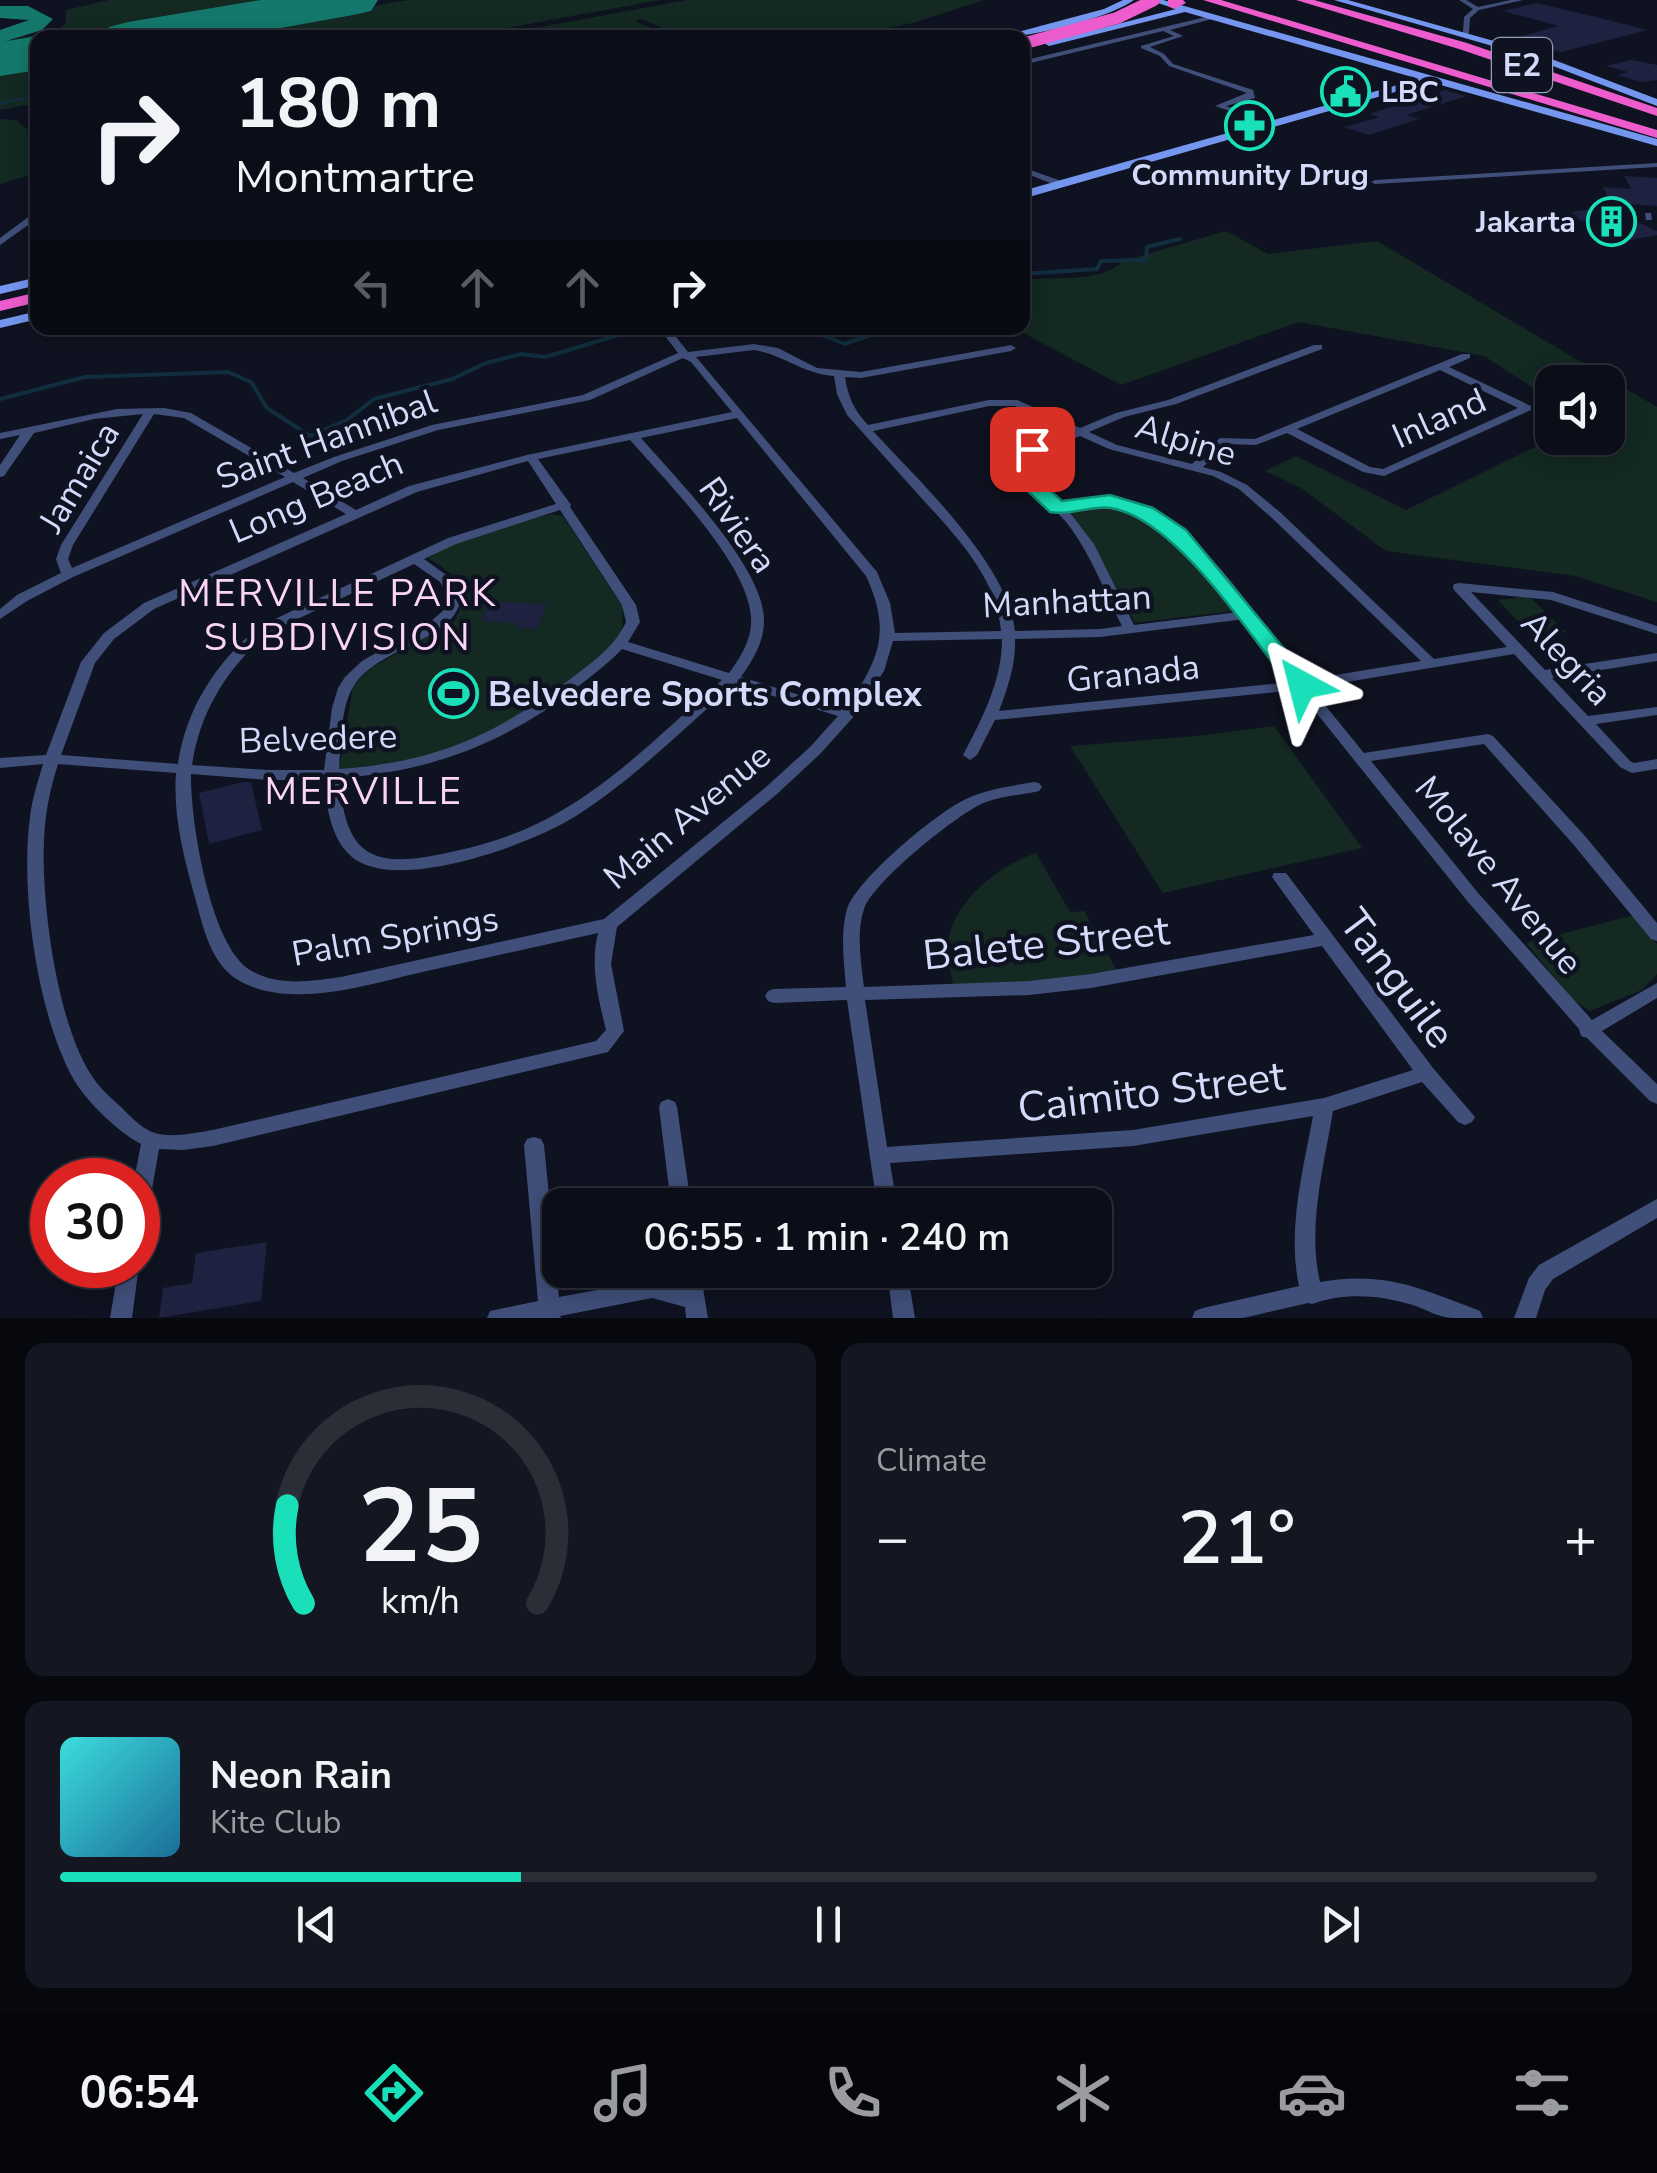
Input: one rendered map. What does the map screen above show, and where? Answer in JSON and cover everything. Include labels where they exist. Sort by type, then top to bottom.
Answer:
[{"type":"highway","points":[[1030,41],[1139,0]]},
{"type":"highway","name":"E2","points":[[1209,0],[1602,117],[1657,128]]},
{"type":"highway","name":"E2","points":[[1229,0],[1657,128]]},
{"type":"highway","points":[[1248,0],[1657,128]]},
{"type":"highway","name":"E2","points":[[1302,0],[1389,22]]},
{"type":"highway","name":"E2","points":[[1320,0],[1657,103]]},
{"type":"highway","points":[[1030,42],[1155,5]]},
{"type":"highway","points":[[1181,5],[1560,109],[1602,117]]},
{"type":"highway","points":[[0,298],[30,291]]},
{"type":"highway","points":[[0,306],[30,299]]},
{"type":"main road","points":[[1107,10],[1130,0]]},
{"type":"main road","points":[[1345,1],[1566,63],[1657,103]]},
{"type":"main road","points":[[1345,1],[1549,60],[1657,103]]},
{"type":"main road","points":[[1134,21],[1155,5]]},
{"type":"main road","points":[[1030,30],[1107,10],[1181,5],[1657,143]]},
{"type":"main road","points":[[1030,42],[1134,21],[1181,5]]},
{"type":"main road","points":[[1030,193],[1430,78]]},
{"type":"main road","points":[[0,290],[30,283]]},
{"type":"main road","points":[[0,324],[30,317]]},
{"type":"street","points":[[1462,0],[1478,9]]},
{"type":"street","points":[[1466,33],[1467,17],[1478,9],[1520,0]]},
{"type":"street","points":[[1030,61],[1214,16]]},
{"type":"street","points":[[1163,29],[1180,36],[1144,47],[1162,55],[1171,65],[1250,92],[1252,96],[1220,106],[1272,124]]},
{"type":"street","points":[[1375,182],[1657,165]]},
{"type":"street","points":[[1030,172],[1061,184]]},
{"type":"street","points":[[0,242],[30,220]]},
{"type":"street","points":[[671,335],[872,575],[885,604],[888,637]]},
{"type":"street","points":[[680,335],[692,356]]},
{"type":"street","points":[[1130,630],[1081,536],[1022,474],[1016,462],[1032,449],[1120,415],[1192,395],[1318,347]]},
{"type":"street","name":"Saint Hannibal","points":[[0,614],[68,574],[391,439],[472,418],[586,398],[666,360],[731,348],[774,350],[815,371],[839,376]]},
{"type":"street","points":[[970,755],[992,716],[1005,681],[1009,637],[1001,596],[985,563],[866,429],[842,394],[839,376],[1011,348]]},
{"type":"street","name":"Inland","points":[[1196,467],[1224,440],[1252,442],[1466,356]]},
{"type":"street","name":"Inland","points":[[1288,429],[1368,470],[1384,473],[1526,408],[1441,367]]},
{"type":"street","name":"Alpine","points":[[866,429],[1004,402],[1032,407],[1113,446],[1196,467],[1243,487],[1432,664]]},
{"type":"street","points":[[0,436],[151,410],[187,415],[355,514]]},
{"type":"street","name":"Jamaica","points":[[68,574],[62,559],[67,545],[151,410]]},
{"type":"street","name":"Long Beach","points":[[151,1140],[136,1133],[97,1097],[71,1056],[53,999],[38,890],[38,811],[88,662],[98,646],[130,618],[170,596],[432,482],[738,414]]},
{"type":"street","points":[[0,474],[29,431]]},
{"type":"street","name":"Riviera","points":[[416,559],[449,580],[455,591],[452,612],[442,622],[383,653],[349,681],[343,694],[330,774],[345,836],[364,858],[394,866],[437,861],[512,840],[567,814],[731,680],[745,662],[756,634],[758,614],[751,588],[734,560],[634,437]]},
{"type":"street","points":[[531,457],[632,614],[630,632],[620,644],[847,714]]},
{"type":"street","name":"Molave Avenue","points":[[1058,508],[1110,501],[1146,512],[1179,534],[1506,940],[1587,1031],[1657,1096]]},
{"type":"street","name":"Palm Springs","points":[[564,505],[478,530],[265,629],[246,642],[213,682],[185,769],[183,801],[190,854],[219,948],[231,966],[269,986],[308,988],[341,984],[609,924]]},
{"type":"street","name":"Alegria","points":[[1657,630],[1554,596],[1459,588],[1632,768],[1657,764]]},
{"type":"street","name":"Manhattan","points":[[888,637],[1009,637],[1130,630],[1248,615]]},
{"type":"street","name":"Main Avenue","points":[[151,1140],[214,1138],[602,1047],[615,1031],[603,970],[602,948],[609,924],[774,788],[847,714],[876,668],[888,637]]},
{"type":"street","name":"Belvedere","points":[[0,763],[53,759],[330,774],[408,766],[492,739],[528,718],[620,644]]},
{"type":"street","name":"Granada","points":[[992,716],[1302,685],[1518,649]]},
{"type":"street","points":[[1542,674],[1657,657]]},
{"type":"street","points":[[1586,721],[1657,711]]},
{"type":"street","points":[[1362,758],[1488,738],[1580,840],[1657,935]]},
{"type":"street","points":[[885,1188],[856,992],[852,938],[857,906],[956,809],[988,794],[1034,787]]},
{"type":"street","name":"Tanguile","points":[[1280,877],[1426,1073],[1466,1117]]},
{"type":"street","name":"Balete Street","points":[[774,996],[1029,988],[1091,981],[1324,939]]},
{"type":"street","points":[[1587,1031],[1657,990]]},
{"type":"street","name":"Caimito Street","points":[[880,1156],[1080,1144],[1324,1106],[1426,1073]]},
{"type":"street","points":[[668,1106],[679,1188]]},
{"type":"street","points":[[1312,1295],[1305,1272],[1304,1240],[1324,1106]]},
{"type":"street","points":[[148,1158],[151,1140]]},
{"type":"street","points":[[534,1145],[549,1313]]},
{"type":"street","points":[[1525,1318],[1536,1285],[1546,1272],[1657,1208]]},
{"type":"street","points":[[1203,1318],[1371,1287],[1398,1291],[1472,1318]]},
{"type":"street","points":[[120,1318],[125,1288]]},
{"type":"street","points":[[899,1288],[904,1318]]},
{"type":"street","points":[[498,1318],[549,1313],[652,1289],[696,1309]]},
{"type":"green space","points":[[109,0],[294,0],[107,30],[52,30],[66,23],[66,11]]},
{"type":"green space","points":[[408,0],[660,0],[496,30],[232,30]]},
{"type":"green space","points":[[687,0],[984,0],[878,30],[668,30],[641,19],[635,21],[656,30],[524,30]]},
{"type":"green space","points":[[30,36],[30,43],[0,48],[0,43]]},
{"type":"green space","points":[[30,65],[30,104],[0,110],[0,70]]},
{"type":"green space","points":[[0,119],[16,120],[30,131],[30,175],[0,184]]},
{"type":"green space","points":[[1226,231],[1268,254],[1377,241],[1586,365],[1535,365],[1535,389],[1484,356],[1299,322],[1121,385],[1027,335],[1030,280],[1092,275],[1123,261]]},
{"type":"green space","points":[[1625,388],[1657,407],[1657,602],[1575,576],[1386,551],[1301,488],[1265,471],[1296,456],[1406,510],[1535,447],[1535,455],[1625,455]]},
{"type":"green space","points":[[1102,505],[1143,516],[1176,540],[1234,611],[1135,623],[1087,536],[1066,510]]},
{"type":"green space","points":[[551,514],[563,516],[623,607],[622,632],[611,647],[539,707],[425,761],[339,769],[353,686],[371,668],[454,621],[460,609],[460,584],[428,558],[470,534]]},
{"type":"green space","points":[[1529,596],[1566,632],[1533,637],[1498,600]]},
{"type":"green space","points":[[1274,726],[1362,848],[1163,893],[1070,746],[1197,736]]},
{"type":"green space","points":[[1036,853],[1070,912],[1084,911],[1117,971],[1028,983],[953,984],[948,945],[958,914],[993,876]]},
{"type":"green space","points":[[1634,915],[1657,944],[1657,974],[1642,990],[1590,1011],[1572,999],[1526,943]]},
{"type":"building","points":[[1537,3],[1648,30],[1561,52],[1508,40],[1559,26],[1503,11]]},
{"type":"building","points":[[1631,60],[1657,65],[1657,80],[1641,82],[1617,75],[1628,72],[1606,66]]},
{"type":"building","points":[[1445,90],[1467,96],[1407,115],[1419,119],[1369,135],[1344,127],[1379,117],[1369,114]]},
{"type":"building","points":[[1624,176],[1657,178],[1657,206],[1611,203],[1603,187],[1631,189]]},
{"type":"building","name":"Jakarta","points":[[1603,207],[1657,231],[1657,235],[1624,241],[1566,213]]},
{"type":"building","points":[[490,601],[547,604],[537,629],[516,628],[518,623],[481,621]]},
{"type":"building","points":[[251,782],[262,830],[209,844],[199,793]]},
{"type":"building","points":[[267,1242],[261,1301],[159,1318],[163,1288],[192,1283],[196,1253]]},
{"type":"waterway","points":[[0,103],[30,97]]},
{"type":"waterway","points":[[1030,273],[1097,269],[1101,261],[1146,260],[1147,247],[1180,239]]},
{"type":"waterway","points":[[0,399],[85,377],[228,372],[251,382],[267,408],[310,436],[347,420],[374,399],[452,379],[486,363],[521,354],[545,357],[619,335]]},
{"type":"waterway","points":[[822,335],[845,344],[870,335]]},
{"type":"taxiway","points":[[330,4],[344,0]]},
{"type":"taxiway","points":[[0,12],[28,12],[43,19],[35,26],[0,37]]},
{"type":"runway","points":[[175,30],[353,0]]},
{"type":"runway","points":[[0,59],[30,54]]},
{"type":"place","name":"LBC","points":[[1346,92]]},
{"type":"place","name":"Community Drug","points":[[1250,126]]},
{"type":"place","name":"Jakarta","points":[[1611,222]]},
{"type":"place","name":"Belvedere Sports Complex","points":[[453,694]]},
{"type":"district","name":"MERVILLE PARK SUBDIVISION","points":[[338,614]]},
{"type":"district","name":"MERVILLE","points":[[364,791]]},
{"type":"route","points":[[1032,449],[1016,462],[1022,474],[1058,508],[1110,501],[1146,512],[1179,534],[1302,685]]}]
